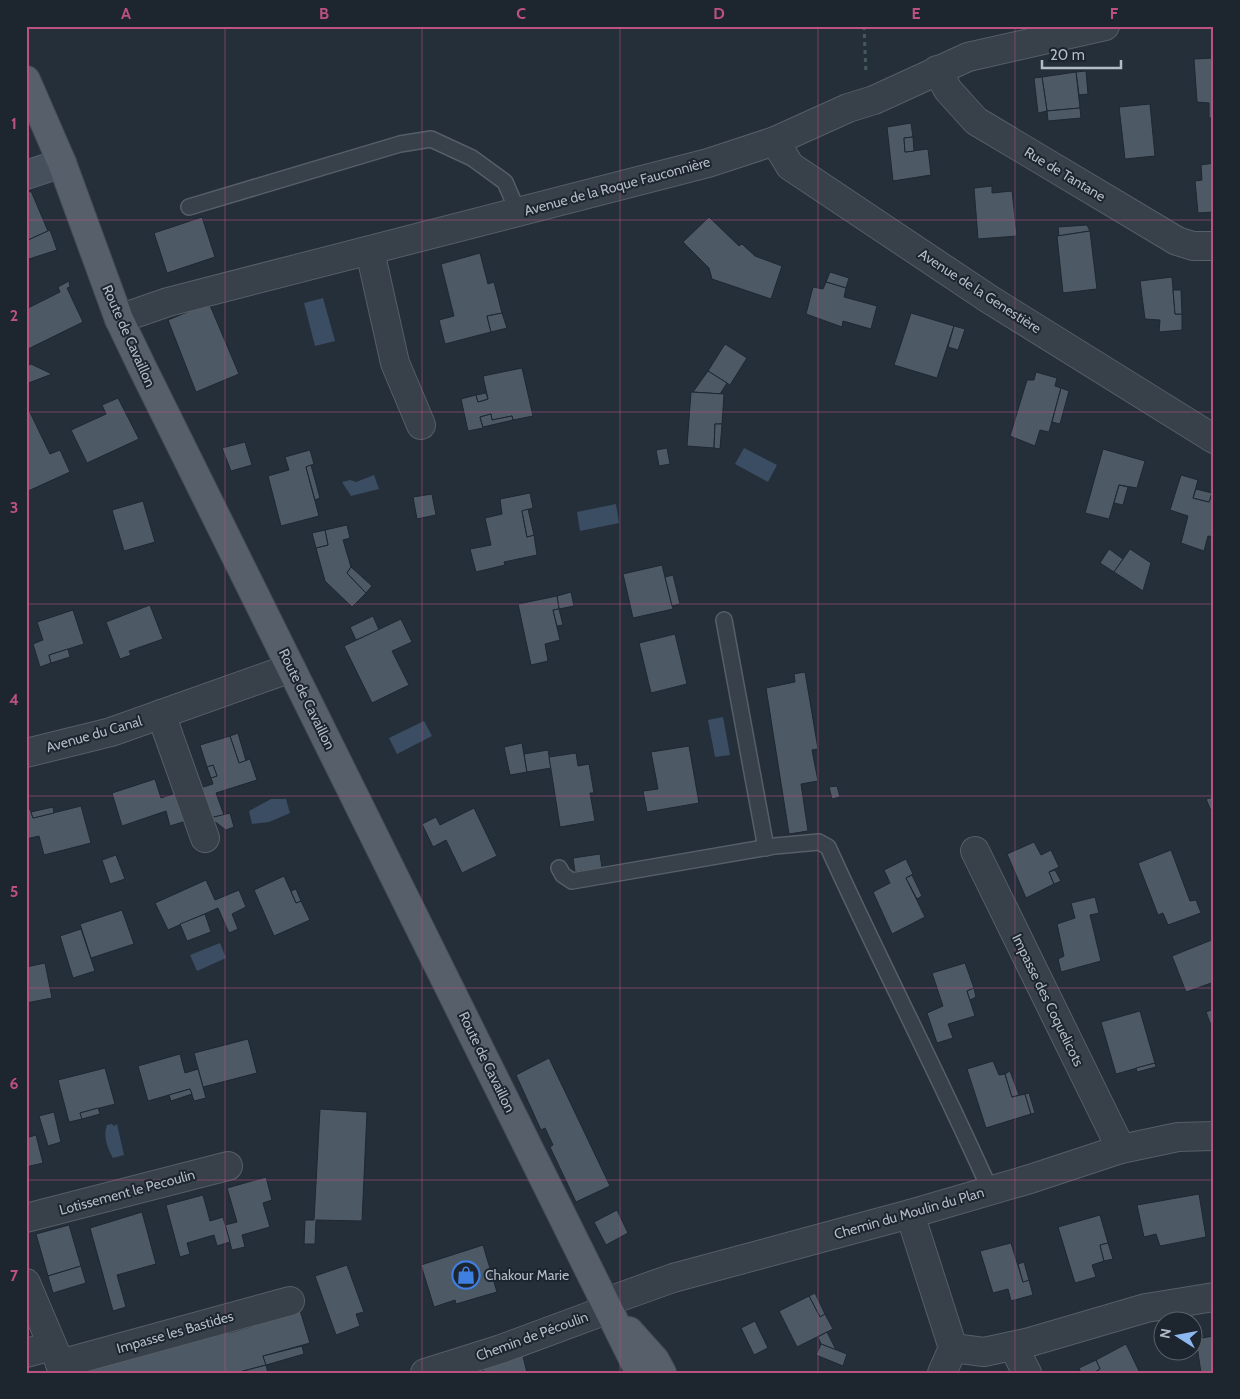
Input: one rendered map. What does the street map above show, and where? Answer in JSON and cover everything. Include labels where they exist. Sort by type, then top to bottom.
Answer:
[{"type":"main road","name":"Route de Cavaillon","points":[[26,80],[62,163],[119,319],[640,1373]]},
{"type":"main road","name":"Route de Cavaillon","points":[[608,1306],[655,1360],[662,1373]]},
{"type":"street","name":"Avenue de la Roque Fauconnière","points":[[119,319],[168,302],[708,162],[775,141],[848,108],[874,100],[968,57],[1105,26]]},
{"type":"street","name":"Rue de Tantane","points":[[937,70],[948,90],[976,121],[1177,241],[1193,246],[1214,246]]},
{"type":"street","name":"Avenue de la Genestière","points":[[775,141],[790,166],[989,298],[1208,431]]},
{"type":"street","points":[[26,175],[62,163]]},
{"type":"street","points":[[370,250],[395,363],[421,425]]},
{"type":"street","name":"Avenue du Canal","points":[[26,753],[111,732],[291,668]]},
{"type":"street","points":[[161,714],[205,838]]},
{"type":"street","name":"Impasse des Coquelicots","points":[[975,851],[1121,1149]]},
{"type":"street","name":"Chemin du Moulin du Plan","points":[[608,1306],[673,1278],[910,1214],[1121,1149],[1178,1137],[1214,1136]]},
{"type":"street","name":"Lotissement le Pecoulin","points":[[26,1218],[228,1166]]},
{"type":"street","points":[[910,1214],[948,1361],[1013,1346],[1146,1308],[1214,1298]]},
{"type":"street","points":[[26,1283],[59,1361]]},
{"type":"street","name":"Impasse les Bastides","points":[[59,1361],[290,1300]]},
{"type":"street","name":"Chemin de Pécoulin","points":[[425,1373],[501,1349],[608,1306]]},
{"type":"street","points":[[1013,1346],[1027,1373]]},
{"type":"street","points":[[26,1352],[59,1361]]},
{"type":"lane","points":[[189,207],[400,144],[431,139],[472,158],[504,182],[518,212]]},
{"type":"lane","points":[[724,620],[766,848]]},
{"type":"lane","points":[[559,868],[563,875],[572,881],[766,848],[819,842],[828,847],[945,1090],[990,1190]]},
{"type":"path","points":[[864,26],[866,76],[874,100]]},
{"type":"water","points":[[323,298],[335,341],[315,346],[304,303]]},
{"type":"water","points":[[744,448],[777,465],[768,482],[735,464]]},
{"type":"water","points":[[374,475],[379,489],[351,496],[342,482],[350,480],[356,482]]},
{"type":"water","points":[[616,504],[619,523],[580,531],[577,512]]},
{"type":"water","points":[[723,717],[730,755],[715,757],[708,720]]},
{"type":"water","points":[[424,721],[432,736],[397,754],[389,738]]},
{"type":"water","points":[[271,799],[286,799],[290,813],[269,822],[252,824],[249,811]]},
{"type":"water","points":[[220,943],[226,958],[197,971],[190,955]]},
{"type":"water","points":[[112,1124],[114,1126],[117,1124],[124,1155],[113,1158],[107,1146],[105,1133],[107,1125]]},
{"type":"building","points":[[1214,58],[1214,118],[1209,118],[1209,103],[1197,102],[1194,59]]},
{"type":"building","points":[[1086,71],[1088,94],[1079,95],[1076,72]]},
{"type":"building","points":[[1076,72],[1080,108],[1047,111],[1042,77]]},
{"type":"building","points":[[1042,77],[1047,111],[1038,113],[1034,78]]},
{"type":"building","points":[[1150,104],[1155,156],[1125,159],[1119,107]]},
{"type":"building","points":[[1080,108],[1081,118],[1048,121],[1047,111]]},
{"type":"building","points":[[911,123],[913,137],[904,138],[905,152],[928,149],[931,175],[893,181],[887,127]]},
{"type":"building","points":[[913,137],[914,151],[905,152],[904,138]]},
{"type":"building","points":[[1214,163],[1214,212],[1198,213],[1195,181],[1202,180],[1201,165]]},
{"type":"building","points":[[992,186],[992,193],[1012,191],[1017,236],[978,239],[974,188]]},
{"type":"building","points":[[31,191],[48,231],[26,241],[26,194]]},
{"type":"building","points":[[202,217],[215,257],[167,273],[154,233]]},
{"type":"building","points":[[709,217],[739,246],[742,244],[755,256],[782,266],[771,299],[712,279],[709,268],[683,242]]},
{"type":"building","points":[[1087,225],[1090,231],[1059,236],[1058,227]]},
{"type":"building","points":[[50,230],[57,250],[26,260],[26,241]]},
{"type":"building","points":[[1090,231],[1097,289],[1063,293],[1057,236]]},
{"type":"building","points":[[480,253],[488,284],[494,282],[502,313],[487,316],[491,332],[445,344],[439,320],[454,316],[441,264]]},
{"type":"building","points":[[830,272],[849,278],[846,288],[826,282]]},
{"type":"building","points":[[1172,277],[1175,314],[1182,314],[1182,330],[1159,332],[1160,320],[1145,319],[1140,281]]},
{"type":"building","points":[[69,281],[70,287],[67,288],[83,322],[26,350],[26,309],[60,292],[58,287]]},
{"type":"building","points":[[826,282],[846,288],[844,297],[877,306],[871,329],[843,321],[842,327],[806,314],[813,287],[823,289]]},
{"type":"building","points":[[1173,290],[1181,290],[1182,314],[1175,314]]},
{"type":"building","points":[[209,303],[239,374],[196,392],[168,320]]},
{"type":"building","points":[[502,313],[507,328],[491,332],[487,316]]},
{"type":"building","points":[[911,313],[954,326],[937,378],[894,365]]},
{"type":"building","points":[[954,326],[965,329],[958,350],[948,347]]},
{"type":"building","points":[[725,344],[747,358],[730,385],[708,371]]},
{"type":"building","points":[[31,364],[52,374],[26,384],[26,366]]},
{"type":"building","points":[[522,368],[533,416],[513,420],[512,416],[492,420],[491,414],[480,417],[483,428],[468,431],[461,399],[476,395],[478,402],[488,399],[483,376]]},
{"type":"building","points":[[708,371],[727,383],[720,394],[693,392]]},
{"type":"building","points":[[1036,372],[1057,378],[1055,386],[1061,388],[1049,432],[1040,430],[1035,446],[1010,436],[1027,380],[1034,380]]},
{"type":"building","points":[[1061,388],[1069,391],[1060,424],[1052,422]]},
{"type":"building","points":[[691,392],[724,394],[722,424],[715,424],[714,448],[687,446]]},
{"type":"building","points":[[486,393],[488,399],[478,402],[476,395]]},
{"type":"building","points":[[118,398],[139,439],[87,463],[71,430],[106,414],[102,405]]},
{"type":"building","points":[[26,404],[50,454],[60,450],[70,472],[26,492]]},
{"type":"building","points":[[491,414],[492,420],[512,416],[513,420],[483,427],[480,417]]},
{"type":"building","points":[[715,424],[722,424],[720,449],[714,448]]},
{"type":"building","points":[[245,442],[252,465],[231,471],[222,448]]},
{"type":"building","points":[[667,448],[670,464],[659,466],[656,450]]},
{"type":"building","points":[[1103,449],[1145,461],[1137,488],[1119,485],[1109,519],[1085,513]]},
{"type":"building","points":[[310,450],[314,464],[306,467],[319,516],[281,526],[268,476],[289,470],[285,457]]},
{"type":"building","points":[[311,465],[320,498],[315,500],[306,467]]},
{"type":"building","points":[[1181,475],[1198,480],[1193,498],[1209,502],[1212,493],[1214,494],[1214,537],[1208,536],[1204,551],[1181,543],[1188,516],[1170,510]]},
{"type":"building","points":[[1119,485],[1128,487],[1123,505],[1114,503]]},
{"type":"building","points":[[1196,489],[1212,493],[1209,502],[1193,498]]},
{"type":"building","points":[[530,493],[533,508],[522,511],[527,537],[534,535],[537,555],[504,562],[505,565],[476,572],[470,549],[491,545],[485,518],[502,514],[500,499]]},
{"type":"building","points":[[432,494],[436,515],[417,519],[413,497]]},
{"type":"building","points":[[143,501],[155,542],[124,551],[112,510]]},
{"type":"building","points":[[528,509],[534,535],[527,537],[522,511]]},
{"type":"building","points":[[347,525],[350,538],[343,540],[351,567],[347,573],[366,593],[352,607],[325,581],[316,548],[328,545],[325,530]]},
{"type":"building","points":[[325,530],[328,545],[316,548],[312,533]]},
{"type":"building","points":[[1109,549],[1123,559],[1114,572],[1100,563]]},
{"type":"building","points":[[1130,549],[1151,563],[1143,591],[1114,572]]},
{"type":"building","points":[[662,565],[673,609],[633,618],[623,574]]},
{"type":"building","points":[[351,567],[372,586],[366,593],[347,573]]},
{"type":"building","points":[[673,575],[680,604],[672,606],[665,577]]},
{"type":"building","points":[[571,592],[574,606],[559,609],[557,596]]},
{"type":"building","points":[[557,596],[559,609],[553,610],[560,640],[545,644],[548,661],[531,665],[518,604]]},
{"type":"building","points":[[150,605],[163,639],[129,651],[131,655],[120,659],[106,622]]},
{"type":"building","points":[[559,609],[563,625],[557,626],[553,610]]},
{"type":"building","points":[[73,610],[84,644],[49,655],[51,663],[40,667],[33,644],[43,640],[37,622]]},
{"type":"building","points":[[373,616],[379,630],[356,640],[350,627]]},
{"type":"building","points":[[401,619],[412,642],[392,651],[409,685],[372,703],[344,646]]},
{"type":"building","points":[[675,634],[687,684],[651,693],[639,643]]},
{"type":"building","points":[[68,649],[70,657],[51,663],[49,655]]},
{"type":"building","points":[[805,672],[818,749],[812,750],[818,781],[801,784],[808,831],[789,834],[766,688],[795,682],[794,674]]},
{"type":"building","points":[[238,733],[246,761],[239,763],[230,736]]},
{"type":"building","points":[[230,736],[239,763],[250,759],[257,780],[216,793],[224,815],[210,818],[200,788],[213,784],[211,778],[217,776],[213,765],[207,767],[200,745]]},
{"type":"building","points":[[522,743],[527,772],[510,775],[504,747]]},
{"type":"building","points":[[689,746],[699,803],[647,812],[643,791],[658,789],[651,752]]},
{"type":"building","points":[[548,750],[551,768],[527,772],[524,754]]},
{"type":"building","points":[[576,753],[578,766],[589,764],[594,793],[590,793],[595,821],[560,827],[549,757]]},
{"type":"building","points":[[213,765],[217,776],[211,778],[207,767]]},
{"type":"building","points":[[155,779],[161,798],[176,793],[186,821],[170,826],[166,811],[122,826],[112,793]]},
{"type":"building","points":[[837,786],[840,797],[832,799],[829,787]]},
{"type":"building","points":[[1214,797],[1214,818],[1206,799]]},
{"type":"building","points":[[81,806],[91,843],[44,855],[39,836],[26,839],[26,810],[30,809],[33,818]]},
{"type":"building","points":[[53,807],[54,813],[33,818],[31,812]]},
{"type":"building","points":[[474,808],[497,856],[462,873],[446,840],[433,847],[422,824],[436,817],[440,825]]},
{"type":"building","points":[[230,813],[234,827],[226,830],[210,818]]},
{"type":"building","points":[[1034,842],[1041,855],[1051,850],[1059,867],[1049,872],[1054,884],[1026,898],[1007,854]]},
{"type":"building","points":[[1171,850],[1190,901],[1196,900],[1201,913],[1168,925],[1163,913],[1158,915],[1138,863]]},
{"type":"building","points":[[600,854],[602,868],[575,872],[573,858]]},
{"type":"building","points":[[116,855],[125,879],[110,884],[102,860]]},
{"type":"building","points":[[906,859],[913,874],[906,878],[925,917],[892,934],[873,892],[890,883],[884,870]]},
{"type":"building","points":[[1055,870],[1061,881],[1054,884],[1049,872]]},
{"type":"building","points":[[912,875],[922,896],[917,899],[906,878]]},
{"type":"building","points":[[284,876],[296,903],[301,901],[310,920],[274,936],[254,890]]},
{"type":"building","points":[[206,880],[215,900],[239,890],[246,907],[232,914],[238,929],[229,933],[218,908],[168,930],[155,903]]},
{"type":"building","points":[[296,889],[301,901],[296,903],[291,891]]},
{"type":"building","points":[[1095,897],[1099,913],[1090,915],[1101,961],[1061,972],[1058,959],[1064,956],[1057,924],[1075,918],[1071,903]]},
{"type":"building","points":[[122,910],[134,944],[91,958],[80,924]]},
{"type":"building","points":[[205,914],[211,932],[187,941],[180,924]]},
{"type":"building","points":[[81,929],[95,971],[73,978],[60,936]]},
{"type":"building","points":[[1214,939],[1214,982],[1186,992],[1172,956]]},
{"type":"building","points":[[45,963],[52,998],[26,1003],[26,967]]},
{"type":"building","points":[[965,963],[974,988],[967,991],[975,1016],[948,1024],[953,1038],[937,1043],[927,1013],[943,1006],[932,973]]},
{"type":"building","points":[[974,988],[976,997],[970,1000],[967,991]]},
{"type":"building","points":[[1214,1009],[1214,1027],[1212,1028],[1206,1012]]},
{"type":"building","points":[[1140,1011],[1155,1063],[1116,1074],[1101,1022]]},
{"type":"building","points":[[248,1039],[257,1073],[203,1087],[194,1053]]},
{"type":"building","points":[[180,1054],[185,1073],[198,1069],[206,1098],[194,1101],[190,1089],[148,1101],[138,1066]]},
{"type":"building","points":[[549,1058],[610,1186],[576,1202],[550,1147],[553,1145],[545,1128],[541,1130],[516,1075]]},
{"type":"building","points":[[993,1061],[999,1075],[1005,1074],[1012,1097],[1025,1094],[1031,1114],[986,1128],[967,1069]]},
{"type":"building","points":[[1155,1063],[1156,1067],[1137,1072],[1136,1068]]},
{"type":"building","points":[[105,1068],[115,1104],[80,1113],[82,1119],[69,1122],[58,1080]]},
{"type":"building","points":[[1010,1071],[1019,1095],[1012,1097],[1005,1074]]},
{"type":"building","points":[[190,1089],[192,1094],[171,1101],[169,1095]]},
{"type":"building","points":[[1029,1093],[1035,1113],[1031,1114],[1025,1094]]},
{"type":"building","points":[[98,1108],[100,1114],[82,1119],[80,1113]]},
{"type":"building","points":[[320,1109],[367,1112],[362,1221],[316,1220],[315,1244],[304,1244],[305,1220],[314,1220]]},
{"type":"building","points":[[54,1112],[61,1142],[48,1146],[39,1116]]},
{"type":"building","points":[[36,1135],[43,1163],[26,1167],[26,1138]]},
{"type":"building","points":[[266,1177],[272,1200],[263,1203],[270,1227],[242,1235],[245,1247],[232,1250],[225,1225],[237,1222],[227,1188]]},
{"type":"building","points":[[1199,1194],[1206,1237],[1160,1246],[1156,1234],[1144,1237],[1137,1205]]},
{"type":"building","points":[[203,1195],[210,1221],[223,1217],[230,1242],[217,1246],[214,1235],[187,1243],[190,1254],[180,1257],[166,1205]]},
{"type":"building","points":[[617,1210],[628,1233],[606,1245],[594,1222]]},
{"type":"building","points":[[142,1212],[156,1264],[117,1275],[126,1307],[113,1311],[90,1228]]},
{"type":"building","points":[[1100,1215],[1108,1243],[1100,1245],[1104,1261],[1092,1265],[1096,1277],[1075,1283],[1058,1227]]},
{"type":"building","points":[[69,1225],[81,1266],[48,1276],[36,1234]]},
{"type":"building","points":[[1011,1243],[1023,1282],[1029,1280],[1033,1295],[1011,1301],[1008,1289],[993,1293],[980,1251]]},
{"type":"building","points":[[1108,1243],[1113,1259],[1104,1261],[1100,1245]]},
{"type":"building","points":[[483,1245],[497,1292],[456,1304],[455,1300],[434,1307],[421,1265]]},
{"type":"building","points":[[1024,1262],[1029,1280],[1023,1282],[1018,1264]]},
{"type":"building","points":[[347,1265],[364,1312],[356,1314],[360,1326],[336,1335],[315,1276]]},
{"type":"building","points":[[81,1266],[86,1283],[53,1293],[48,1276]]},
{"type":"building","points":[[815,1293],[825,1314],[820,1317],[809,1296]]},
{"type":"building","points":[[809,1296],[820,1317],[825,1314],[833,1329],[797,1347],[779,1311]]},
{"type":"building","points":[[299,1307],[310,1343],[263,1356],[266,1365],[236,1373],[92,1373],[90,1363],[205,1339],[203,1332],[227,1326],[229,1333],[253,1326],[251,1320]]},
{"type":"building","points":[[755,1321],[768,1348],[754,1355],[741,1328]]},
{"type":"building","points":[[827,1332],[836,1350],[821,1344],[818,1337]]},
{"type":"building","points":[[1214,1336],[1214,1373],[1201,1373],[1199,1362],[1202,1362],[1202,1338]]},
{"type":"building","points":[[821,1344],[847,1354],[843,1366],[816,1355]]},
{"type":"building","points":[[1126,1344],[1140,1373],[1093,1373],[1100,1369],[1096,1360]]},
{"type":"building","points":[[302,1346],[304,1354],[266,1365],[263,1356]]},
{"type":"building","points":[[523,1356],[527,1373],[484,1373],[483,1367]]},
{"type":"building","points":[[1096,1360],[1100,1369],[1093,1373],[1081,1373],[1079,1368]]},
{"type":"building","points":[[266,1365],[268,1373],[236,1373]]},
{"type":"place","name":"Chakour Marie","points":[[466,1275]]}]
